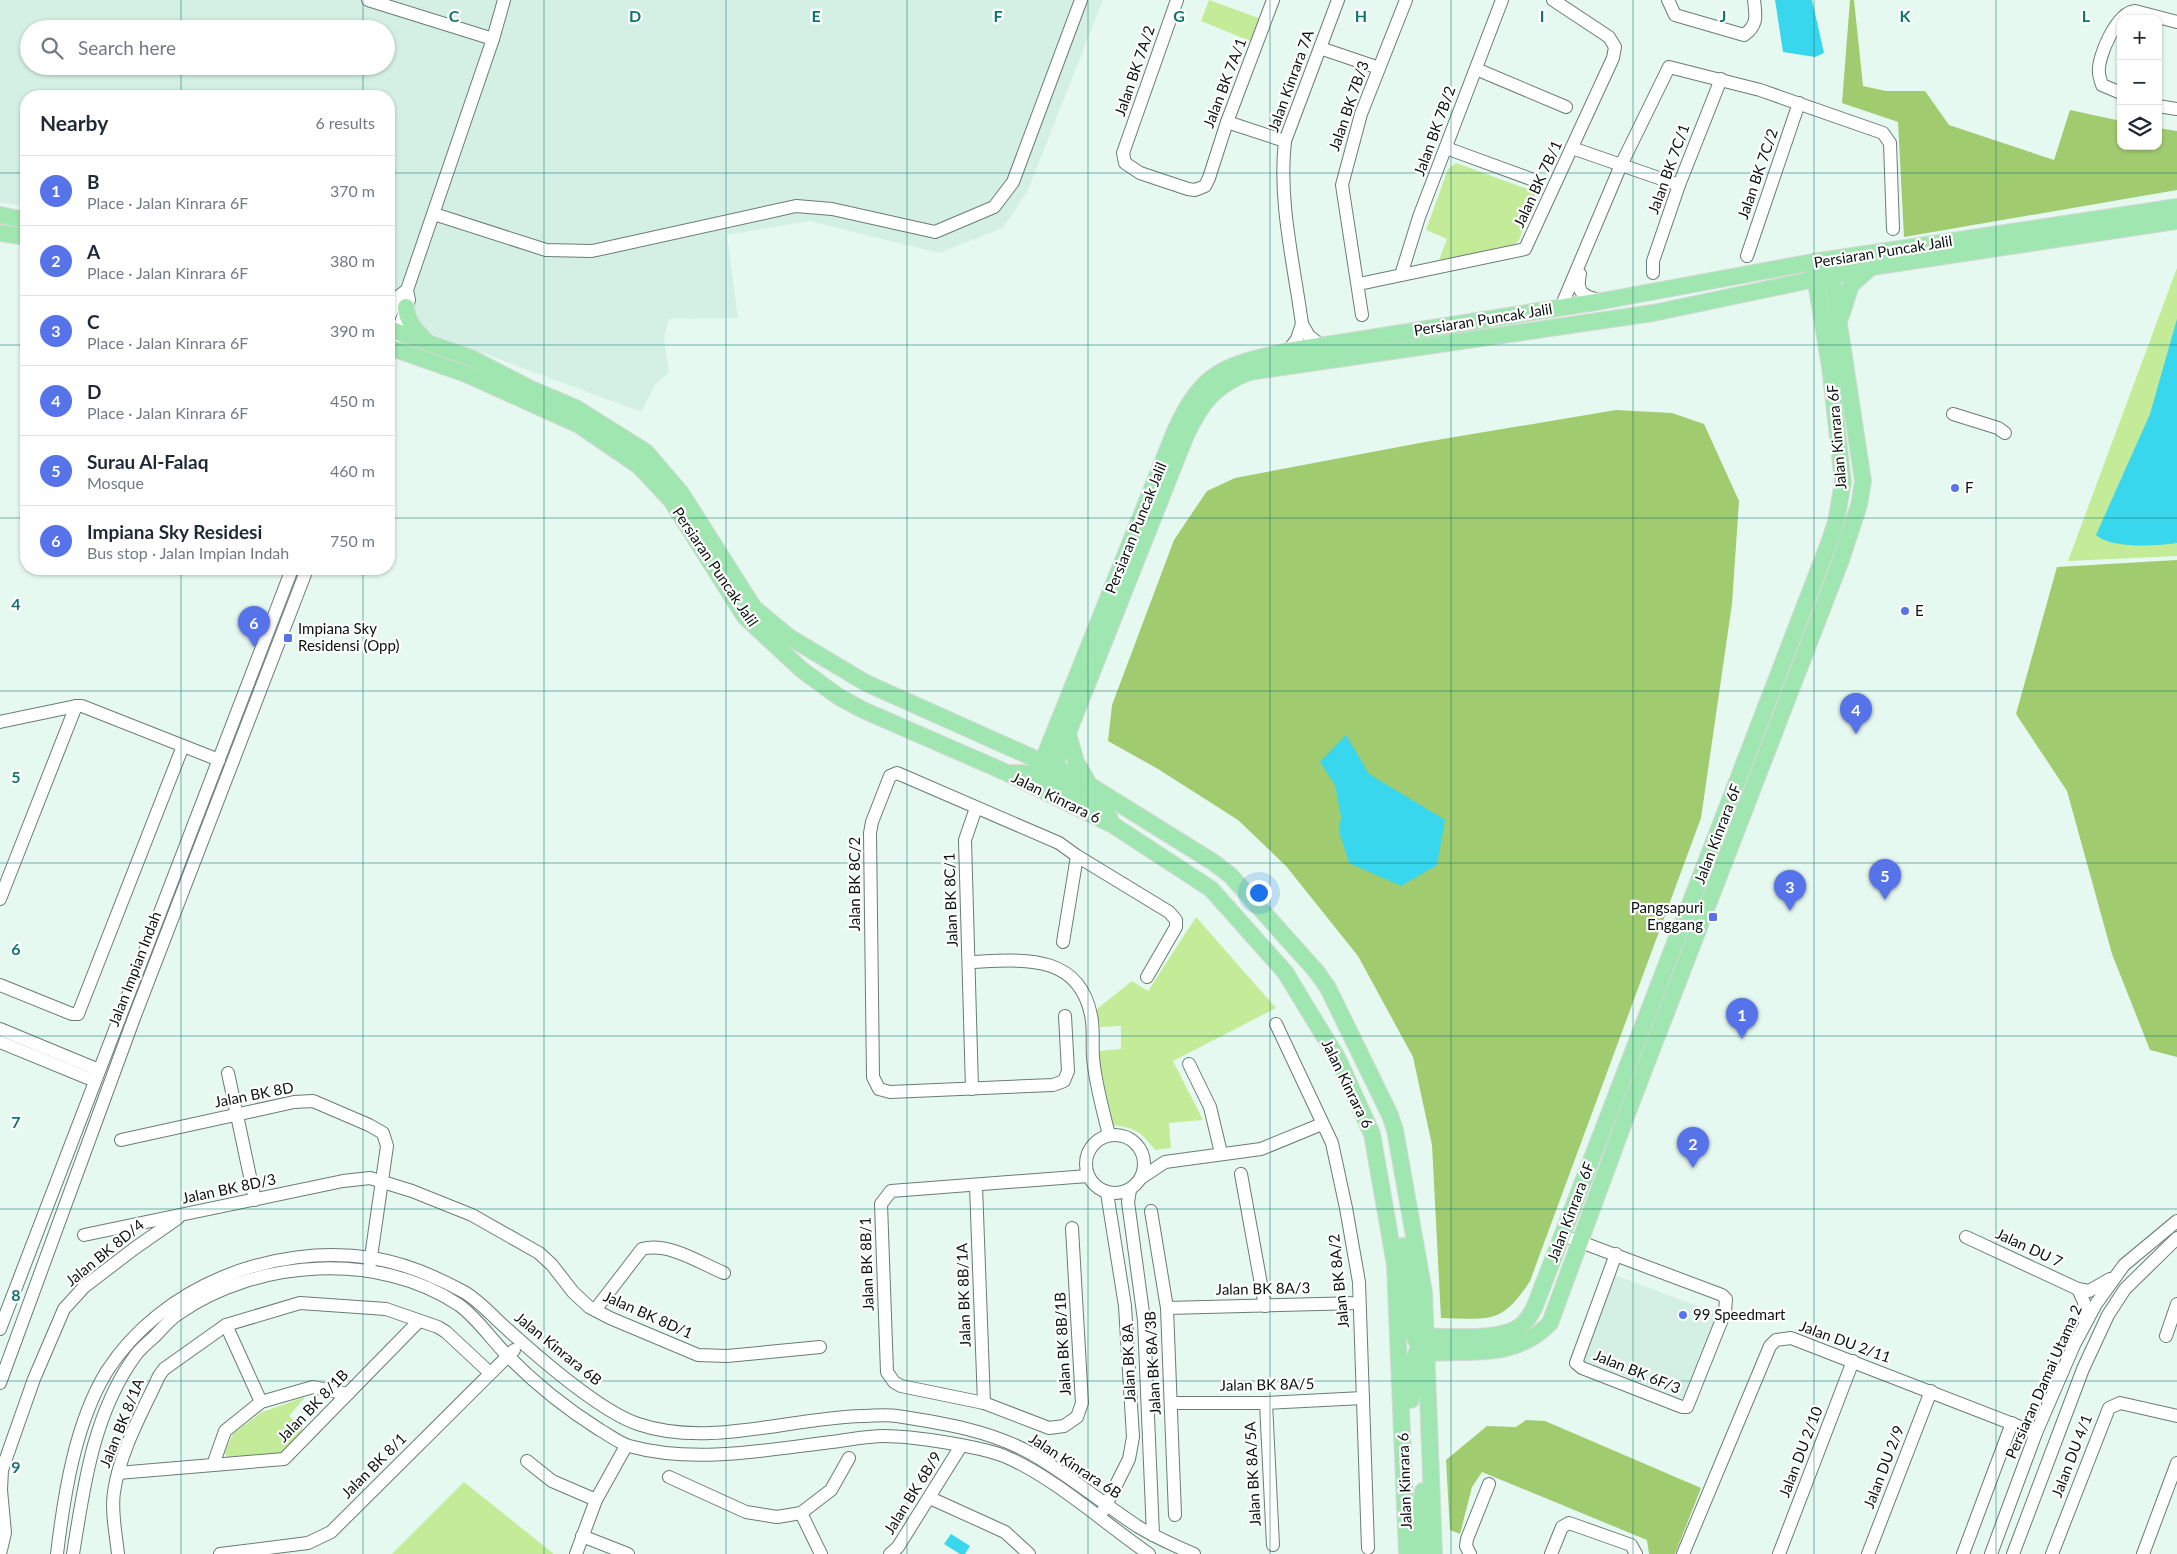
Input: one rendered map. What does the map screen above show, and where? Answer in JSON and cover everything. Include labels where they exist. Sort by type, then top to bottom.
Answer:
[{"type":"main road","name":"Persiaran Puncak Jalil","points":[[1047,768],[1052,742],[1188,403],[1204,383],[1222,371],[1244,361],[1288,352],[1561,307],[1823,269],[2177,207]]},
{"type":"main road","points":[[0,215],[20,219]]},
{"type":"main road","name":"Persiaran Puncak Jalil","points":[[1047,768],[1068,734],[1186,435],[1199,410],[1215,390],[1229,380],[1249,372],[1653,314],[1779,288],[1823,269],[1872,267],[2177,221]]},
{"type":"main road","points":[[0,233],[20,236]]},
{"type":"main road","points":[[1840,321],[1851,285],[1872,267]]},
{"type":"main road","name":"Jalan Kinrara 6F","points":[[1424,1345],[1457,1344],[1508,1349],[1537,1336],[1550,1324],[1581,1242],[1663,1019],[1741,797],[1792,636],[1836,522],[1843,482],[1832,377],[1823,320],[1823,269]]},
{"type":"main road","name":"Jalan Kinrara 6F","points":[[1457,1344],[1511,1332],[1528,1319],[1535,1306],[1647,1013],[1810,643],[1841,560],[1859,505],[1863,481],[1840,321],[1823,269]]},
{"type":"main road","points":[[1779,288],[1798,291],[1807,296],[1813,302],[1823,320]]},
{"type":"main road","points":[[406,307],[407,316],[412,326],[427,343]]},
{"type":"main road","points":[[1561,307],[1570,320],[1580,324]]},
{"type":"main road","name":"Persiaran Puncak Jalil","points":[[395,332],[471,358],[531,389],[576,408],[646,452],[681,493],[754,608],[766,620],[866,683],[1023,754],[1047,768]]},
{"type":"main road","name":"Persiaran Puncak Jalil","points":[[395,352],[466,374],[579,425],[639,466],[671,500],[745,617],[802,670],[834,693],[863,710],[1004,772],[1047,768]]},
{"type":"main road","points":[[1792,636],[1810,643]]},
{"type":"main road","points":[[1068,734],[1076,762],[1090,786]]},
{"type":"main road","points":[[1023,754],[1041,750],[1052,742]]},
{"type":"main road","points":[[1047,768],[1054,781],[1096,803],[1107,813],[1113,826]]},
{"type":"main road","name":"Jalan Kinrara 6","points":[[1047,768],[1090,786],[1205,857],[1230,875],[1316,970],[1328,988],[1390,1115],[1395,1130],[1410,1205],[1425,1308],[1424,1345],[1427,1374],[1434,1554]]},
{"type":"main road","name":"Jalan Kinrara 6","points":[[1004,772],[1113,826],[1211,889],[1285,972],[1338,1059],[1372,1134],[1396,1265],[1407,1554]]},
{"type":"main road","points":[[1647,1013],[1663,1019]]},
{"type":"main road","points":[[1386,1207],[1395,1217],[1403,1241],[1410,1286],[1412,1333],[1424,1345],[1413,1356],[1412,1392],[1404,1451]]},
{"type":"main road","points":[[1425,1308],[1434,1324],[1457,1344],[1432,1365],[1427,1374]]},
{"type":"main road","points":[[1420,1554],[1419,1525],[1429,1452]]},
{"type":"street","points":[[368,0],[493,39]]},
{"type":"street","points":[[395,327],[409,300],[407,290],[493,39],[504,0]]},
{"type":"street","points":[[434,214],[546,250],[570,252],[592,251],[796,206],[832,209],[935,232],[994,206],[1013,182],[1081,0]]},
{"type":"street","name":"Jalan BK 7A/2","points":[[1177,0],[1123,153],[1125,163],[1130,168],[1170,184],[1195,190],[1205,186],[1209,178]]},
{"type":"street","name":"Jalan BK 7A/1","points":[[1209,178],[1227,122],[1273,0]]},
{"type":"street","name":"Jalan Kinrara 7A","points":[[1302,324],[1282,193],[1285,141],[1338,0]]},
{"type":"street","name":"Jalan BK 7B/3","points":[[1362,315],[1359,284],[1342,185],[1361,114],[1406,0]]},
{"type":"street","name":"Jalan BK 7B/2","points":[[1402,275],[1419,217],[1502,0]]},
{"type":"street","name":"Jalan BK 7B/1","points":[[1359,284],[1524,251],[1613,58],[1615,47],[1609,38],[1553,0]]},
{"type":"street","points":[[1668,0],[1675,15],[1744,35],[1752,29],[1757,20],[1754,0]]},
{"type":"street","points":[[2117,91],[2102,85],[2099,68],[2114,26],[2129,12],[2177,22]]},
{"type":"street","points":[[1320,48],[1379,68]]},
{"type":"street","points":[[1561,307],[1586,253],[1622,165],[1667,70],[1672,67],[1721,79],[1879,130],[1890,143],[1893,229]]},
{"type":"street","points":[[1476,69],[1566,107]]},
{"type":"street","name":"Jalan BK 7C/1","points":[[1653,273],[1653,261],[1679,185],[1721,79]]},
{"type":"street","name":"Jalan BK 7C/2","points":[[1747,256],[1799,103]]},
{"type":"street","points":[[2162,107],[2177,109]]},
{"type":"street","points":[[1227,122],[1285,141]]},
{"type":"street","points":[[1446,148],[1531,179]]},
{"type":"street","points":[[1572,148],[1679,185]]},
{"type":"street","points":[[1586,253],[1578,285],[1580,292],[1584,297],[1602,301]]},
{"type":"street","points":[[395,304],[399,296],[407,290]]},
{"type":"street","points":[[1302,324],[1309,336],[1323,346]]},
{"type":"street","points":[[1288,352],[1297,339],[1302,324]]},
{"type":"street","points":[[1953,414],[1998,428],[2006,433]]},
{"type":"street","name":"Jalan Impian Indah","points":[[0,1329],[290,575]]},
{"type":"street","name":"Jalan Impian Indah","points":[[0,1383],[134,1018],[305,575]]},
{"type":"street","points":[[0,722],[76,706],[219,760]]},
{"type":"street","points":[[0,899],[76,706]]},
{"type":"street","points":[[0,984],[72,1014],[78,1014],[183,746]]},
{"type":"street","name":"Jalan BK 8C/2","points":[[1065,1016],[1068,1071],[1064,1081],[1053,1085],[972,1089],[890,1092],[879,1089],[873,1077],[870,833],[872,822],[890,776],[897,773],[1059,843],[1169,912],[1176,920],[1176,928],[1147,977]]},
{"type":"street","name":"Jalan BK 8C/1","points":[[972,1089],[970,962],[965,840],[976,808]]},
{"type":"street","points":[[1063,942],[1077,856]]},
{"type":"street","name":"Jalan BK 8C/1","points":[[970,962],[1039,962],[1066,972],[1079,984],[1088,1000],[1092,1017],[1093,1058],[1108,1136]]},
{"type":"street","name":"Jalan BK 8A/2","points":[[1276,1024],[1332,1143],[1359,1282],[1368,1548]]},
{"type":"street","points":[[0,1030],[97,1076]]},
{"type":"street","points":[[0,1042],[97,1076]]},
{"type":"street","points":[[1189,1064],[1210,1107],[1221,1153]]},
{"type":"street","points":[[228,1073],[255,1200]]},
{"type":"street","name":"Jalan BK 8D","points":[[121,1140],[294,1102],[313,1101],[369,1125],[383,1133],[387,1146],[371,1258]]},
{"type":"street","points":[[1141,1178],[1144,1162],[1143,1154],[1133,1140],[1125,1136],[1108,1136],[1097,1141],[1089,1151],[1086,1164],[1088,1176],[1096,1187],[1107,1193],[1122,1193],[1130,1190],[1141,1178],[1165,1162],[1261,1149],[1322,1124]]},
{"type":"street","points":[[1143,1154],[1165,1162]]},
{"type":"street","points":[[1241,1174],[1265,1306]]},
{"type":"street","name":"Jalan BK 8B/1","points":[[984,1403],[901,1386],[894,1382],[887,1372],[881,1204],[891,1191],[1088,1176]]},
{"type":"street","name":"Jalan BK 8D/3","points":[[84,1235],[343,1181],[370,1178],[381,1181]]},
{"type":"street","name":"Jalan BK 8D/1","points":[[381,1181],[472,1214],[539,1254],[552,1265],[573,1292],[595,1310],[619,1322],[704,1356],[727,1356],[820,1347]]},
{"type":"street","name":"Jalan BK 8B/1A","points":[[976,1186],[984,1403]]},
{"type":"street","name":"Jalan BK 8A","points":[[1130,1190],[1128,1202],[1144,1320],[1153,1535]]},
{"type":"street","name":"Jalan BK 8A","points":[[1105,1503],[1129,1458],[1133,1437],[1125,1306],[1107,1193]]},
{"type":"street","name":"Jalan BK 8A/3B","points":[[1151,1211],[1167,1308],[1175,1515]]},
{"type":"street","name":"Jalan BK 8D/4","points":[[0,1554],[5,1533],[0,1490],[2,1470],[34,1379],[64,1309],[84,1287],[134,1248],[182,1215]]},
{"type":"street","name":"Persiaran Damai Utama 2","points":[[1991,1554],[2036,1433],[2085,1323],[2114,1277],[2146,1245],[2177,1221]]},
{"type":"street","name":"Jalan BK 8B/1B","points":[[984,1403],[1048,1428],[1064,1426],[1077,1417],[1082,1403],[1072,1228]]},
{"type":"street","name":"Jalan BK 6F/3","points":[[1562,1235],[1616,1254],[1726,1299],[1725,1312],[1687,1407],[1682,1407],[1582,1368],[1576,1363],[1616,1254]]},
{"type":"street","name":"Jalan DU 7","points":[[1966,1237],[2078,1289]]},
{"type":"street","name":"Persiaran Damai Utama 2","points":[[2013,1554],[2083,1368],[2108,1315],[2125,1289],[2177,1238]]},
{"type":"street","points":[[595,1310],[642,1249],[653,1246],[669,1250],[724,1273]]},
{"type":"street","name":"Jalan Kinrara 6B","points":[[57,1554],[64,1497],[85,1417],[106,1373],[133,1337],[166,1308],[191,1292],[234,1273],[301,1256],[335,1255],[371,1258],[404,1265],[435,1277],[468,1295],[523,1344],[578,1388],[613,1412],[637,1424],[671,1431],[708,1434],[832,1416],[892,1415],[981,1433],[1031,1453],[1153,1535],[1194,1554]]},
{"type":"street","points":[[368,1271],[371,1258]]},
{"type":"street","name":"Jalan Kinrara 6B","points":[[73,1554],[86,1475],[105,1408],[136,1355],[175,1316],[220,1292],[283,1272],[322,1268],[368,1271],[400,1278],[424,1287],[461,1307],[507,1356],[571,1412],[626,1446],[667,1453],[710,1455],[884,1436],[961,1446],[1002,1456],[1044,1478],[1149,1554]]},
{"type":"street","points":[[2078,1289],[2089,1291],[2114,1277]]},
{"type":"street","points":[[2078,1289],[2084,1302],[2085,1323]]},
{"type":"street","name":"Jalan BK 8/1A","points":[[118,1554],[114,1494],[118,1473],[127,1447],[159,1376],[164,1369],[226,1325],[300,1303],[378,1308],[446,1332],[490,1373]]},
{"type":"street","name":"Jalan BK 8A/3","points":[[1167,1308],[1359,1303]]},
{"type":"street","points":[[2166,1336],[2177,1304]]},
{"type":"street","name":"Jalan BK 8/1B","points":[[118,1473],[284,1459],[419,1321]]},
{"type":"street","points":[[226,1325],[260,1402]]},
{"type":"street","name":"Jalan DU 2/11","points":[[1683,1554],[1770,1346],[1776,1340],[1791,1338],[2036,1433]]},
{"type":"street","name":"Jalan BK 8/1","points":[[220,1554],[308,1543],[331,1532],[507,1356],[523,1344]]},
{"type":"street","name":"Jalan DU 2/10","points":[[1779,1554],[1853,1361]]},
{"type":"street","points":[[214,1465],[226,1431],[260,1402],[313,1387],[348,1394]]},
{"type":"street","name":"Jalan DU 2/9","points":[[1868,1554],[1931,1391]]},
{"type":"street","name":"Jalan BK 8A/5","points":[[1172,1403],[1363,1398]]},
{"type":"street","name":"Jalan BK 8A/5A","points":[[1266,1402],[1273,1545]]},
{"type":"street","name":"Jalan DU 4/1","points":[[2052,1554],[2109,1408],[2120,1403],[2177,1416]]},
{"type":"street","points":[[1964,1554],[2012,1423]]},
{"type":"street","points":[[576,1554],[596,1500],[626,1446]]},
{"type":"street","name":"Jalan BK 6B/9","points":[[890,1554],[898,1547],[961,1446]]},
{"type":"street","points":[[669,1477],[746,1512],[777,1517],[801,1513],[830,1490],[849,1458]]},
{"type":"street","points":[[527,1461],[552,1481],[596,1500]]},
{"type":"street","points":[[2143,1554],[2177,1463]]},
{"type":"street","points":[[1093,1495],[1115,1484]]},
{"type":"street","points":[[1470,1554],[1466,1546],[1467,1539],[1489,1484]]},
{"type":"street","points":[[930,1498],[1005,1532],[1029,1554]]},
{"type":"street","points":[[1105,1503],[1102,1514],[1107,1525]]},
{"type":"street","points":[[801,1513],[821,1554]]},
{"type":"street","points":[[1551,1554],[1562,1527],[1569,1524],[1631,1545],[1636,1553]]},
{"type":"street","points":[[582,1536],[628,1554]]},
{"type":"shaded area","points":[[0,0],[1103,0],[1028,190],[1003,228],[939,253],[809,221],[727,235],[738,318],[669,319],[664,338],[669,372],[655,385],[641,412],[395,320],[395,90],[20,90],[20,205],[0,203]]},
{"type":"shaded area","points":[[1612,1274],[1719,1314],[1688,1401],[1581,1360]]},
{"type":"green space","points":[[1209,0],[1264,20],[1255,43],[1201,21]]},
{"type":"green space","points":[[1850,0],[1854,0],[1863,86],[1886,91],[1925,91],[1949,125],[2054,160],[2070,110],[2117,120],[2117,150],[2162,150],[2162,129],[2177,131],[2177,190],[1904,237],[1898,122],[1842,103]]},
{"type":"green space","points":[[1456,163],[1536,192],[1519,240],[1512,247],[1439,260],[1447,239],[1426,230],[1448,169]]},
{"type":"green space","points":[[2177,268],[2177,556],[2068,561]]},
{"type":"green space","points":[[1616,410],[1672,413],[1704,424],[1739,501],[1732,604],[1701,818],[1530,1281],[1511,1305],[1493,1316],[1471,1319],[1441,1318],[1432,1145],[1413,1057],[1358,956],[1286,866],[1238,820],[1158,769],[1108,741],[1112,705],[1174,540],[1207,491],[1235,478],[1425,442]]},
{"type":"green space","points":[[2177,560],[2177,1057],[2150,1050],[2112,954],[2067,791],[2016,714],[2057,567]]},
{"type":"green space","points":[[1196,917],[1276,1008],[1173,1061],[1203,1120],[1169,1123],[1171,1148],[1155,1150],[1146,1139],[1133,1129],[1113,1125],[1099,1060],[1100,1051],[1121,1049],[1121,1026],[1100,1027],[1097,1009],[1132,981],[1148,991]]},
{"type":"green space","points":[[305,1397],[289,1416],[303,1429],[280,1455],[229,1459],[224,1453],[233,1434],[262,1412]]},
{"type":"green space","points":[[1526,1420],[1545,1421],[1701,1488],[1675,1554],[1649,1554],[1647,1540],[1482,1472],[1472,1487],[1460,1534],[1450,1530],[1446,1460],[1487,1426],[1516,1427]]},
{"type":"green space","points":[[464,1482],[554,1554],[392,1554]]},
{"type":"water","points":[[1775,0],[1812,0],[1824,53],[1815,57],[1783,52]]},
{"type":"water","points":[[2177,319],[2177,543],[2135,545],[2112,543],[2096,535],[2150,414]]},
{"type":"water","points":[[1346,735],[1369,774],[1445,820],[1437,865],[1401,886],[1349,863],[1339,831],[1341,817],[1335,785],[1320,762]]},
{"type":"water","points":[[951,1534],[970,1546],[965,1554],[960,1554],[944,1544]]},
{"type":"place","name":"F","points":[[1955,488]]},
{"type":"place","name":"E","points":[[1905,611]]},
{"type":"place","name":"Impiana Sky Residensi (Opp)","points":[[288,638]]},
{"type":"place","name":"Impiana Sky Residesi","points":[[254,647]]},
{"type":"place","name":"D","points":[[1856,734]]},
{"type":"place","name":"Surau Al-Falaq","points":[[1885,900]]},
{"type":"place","name":"C","points":[[1790,911]]},
{"type":"place","name":"Pangsapuri Enggang","points":[[1713,917]]},
{"type":"place","name":"B","points":[[1742,1039]]},
{"type":"place","name":"A","points":[[1693,1168]]},
{"type":"place","name":"99 Speedmart","points":[[1683,1315]]}]
